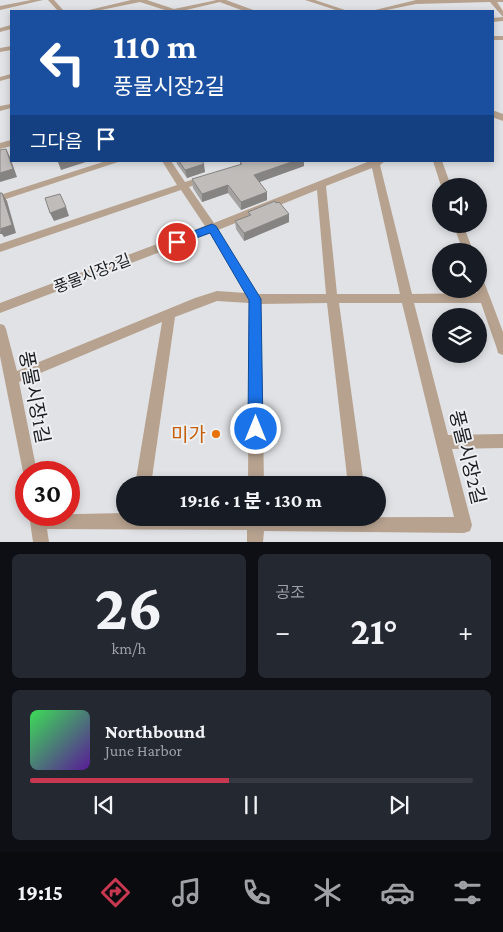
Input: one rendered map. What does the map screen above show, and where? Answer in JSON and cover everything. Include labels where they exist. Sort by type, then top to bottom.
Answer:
[{"type":"street","points":[[0,8],[40,0]]},
{"type":"street","points":[[51,0],[60,10]]},
{"type":"street","points":[[93,10],[140,0],[171,10]]},
{"type":"street","points":[[308,0],[342,10]]},
{"type":"street","points":[[492,0],[503,15]]},
{"type":"street","points":[[378,10],[406,2],[503,0]]},
{"type":"street","points":[[179,10],[226,1],[249,10]]},
{"type":"street","points":[[0,198],[114,162]]},
{"type":"street","points":[[167,162],[212,228],[255,299],[256,476]]},
{"type":"street","name":"풍물시장2길","points":[[0,308],[212,228],[377,162],[407,299],[464,525],[386,522]]},
{"type":"street","points":[[437,162],[443,178]]},
{"type":"street","points":[[0,248],[218,174]]},
{"type":"street","points":[[321,185],[332,299],[355,476]]},
{"type":"street","points":[[12,379],[217,296],[255,299],[484,298],[503,349]]},
{"type":"street","points":[[144,476],[169,314]]},
{"type":"street","name":"풍물시장1길","points":[[0,329],[12,379],[27,461]]},
{"type":"street","points":[[444,442],[503,441]]},
{"type":"street","name":"풍물시장2길","points":[[80,518],[116,518]]},
{"type":"street","points":[[39,526],[41,542]]},
{"type":"street","points":[[255,542],[256,526]]},
{"type":"building","points":[[6,149],[13,169],[0,173],[0,150]]},
{"type":"building","points":[[180,162],[203,162],[204,164],[185,170]]},
{"type":"building","points":[[240,162],[291,162],[254,175],[267,192],[241,202],[228,185],[202,194],[192,179],[242,164]]},
{"type":"building","points":[[0,193],[2,193],[12,225],[0,229]]},
{"type":"building","points":[[60,194],[66,207],[50,213],[45,198]]},
{"type":"building","points":[[275,201],[276,203],[279,202],[289,214],[244,233],[235,221],[251,215],[248,212]]},
{"type":"place","name":"미가","points":[[216,434]]},
{"type":"route","points":[[177,242],[212,228],[255,299],[256,429]]}]
